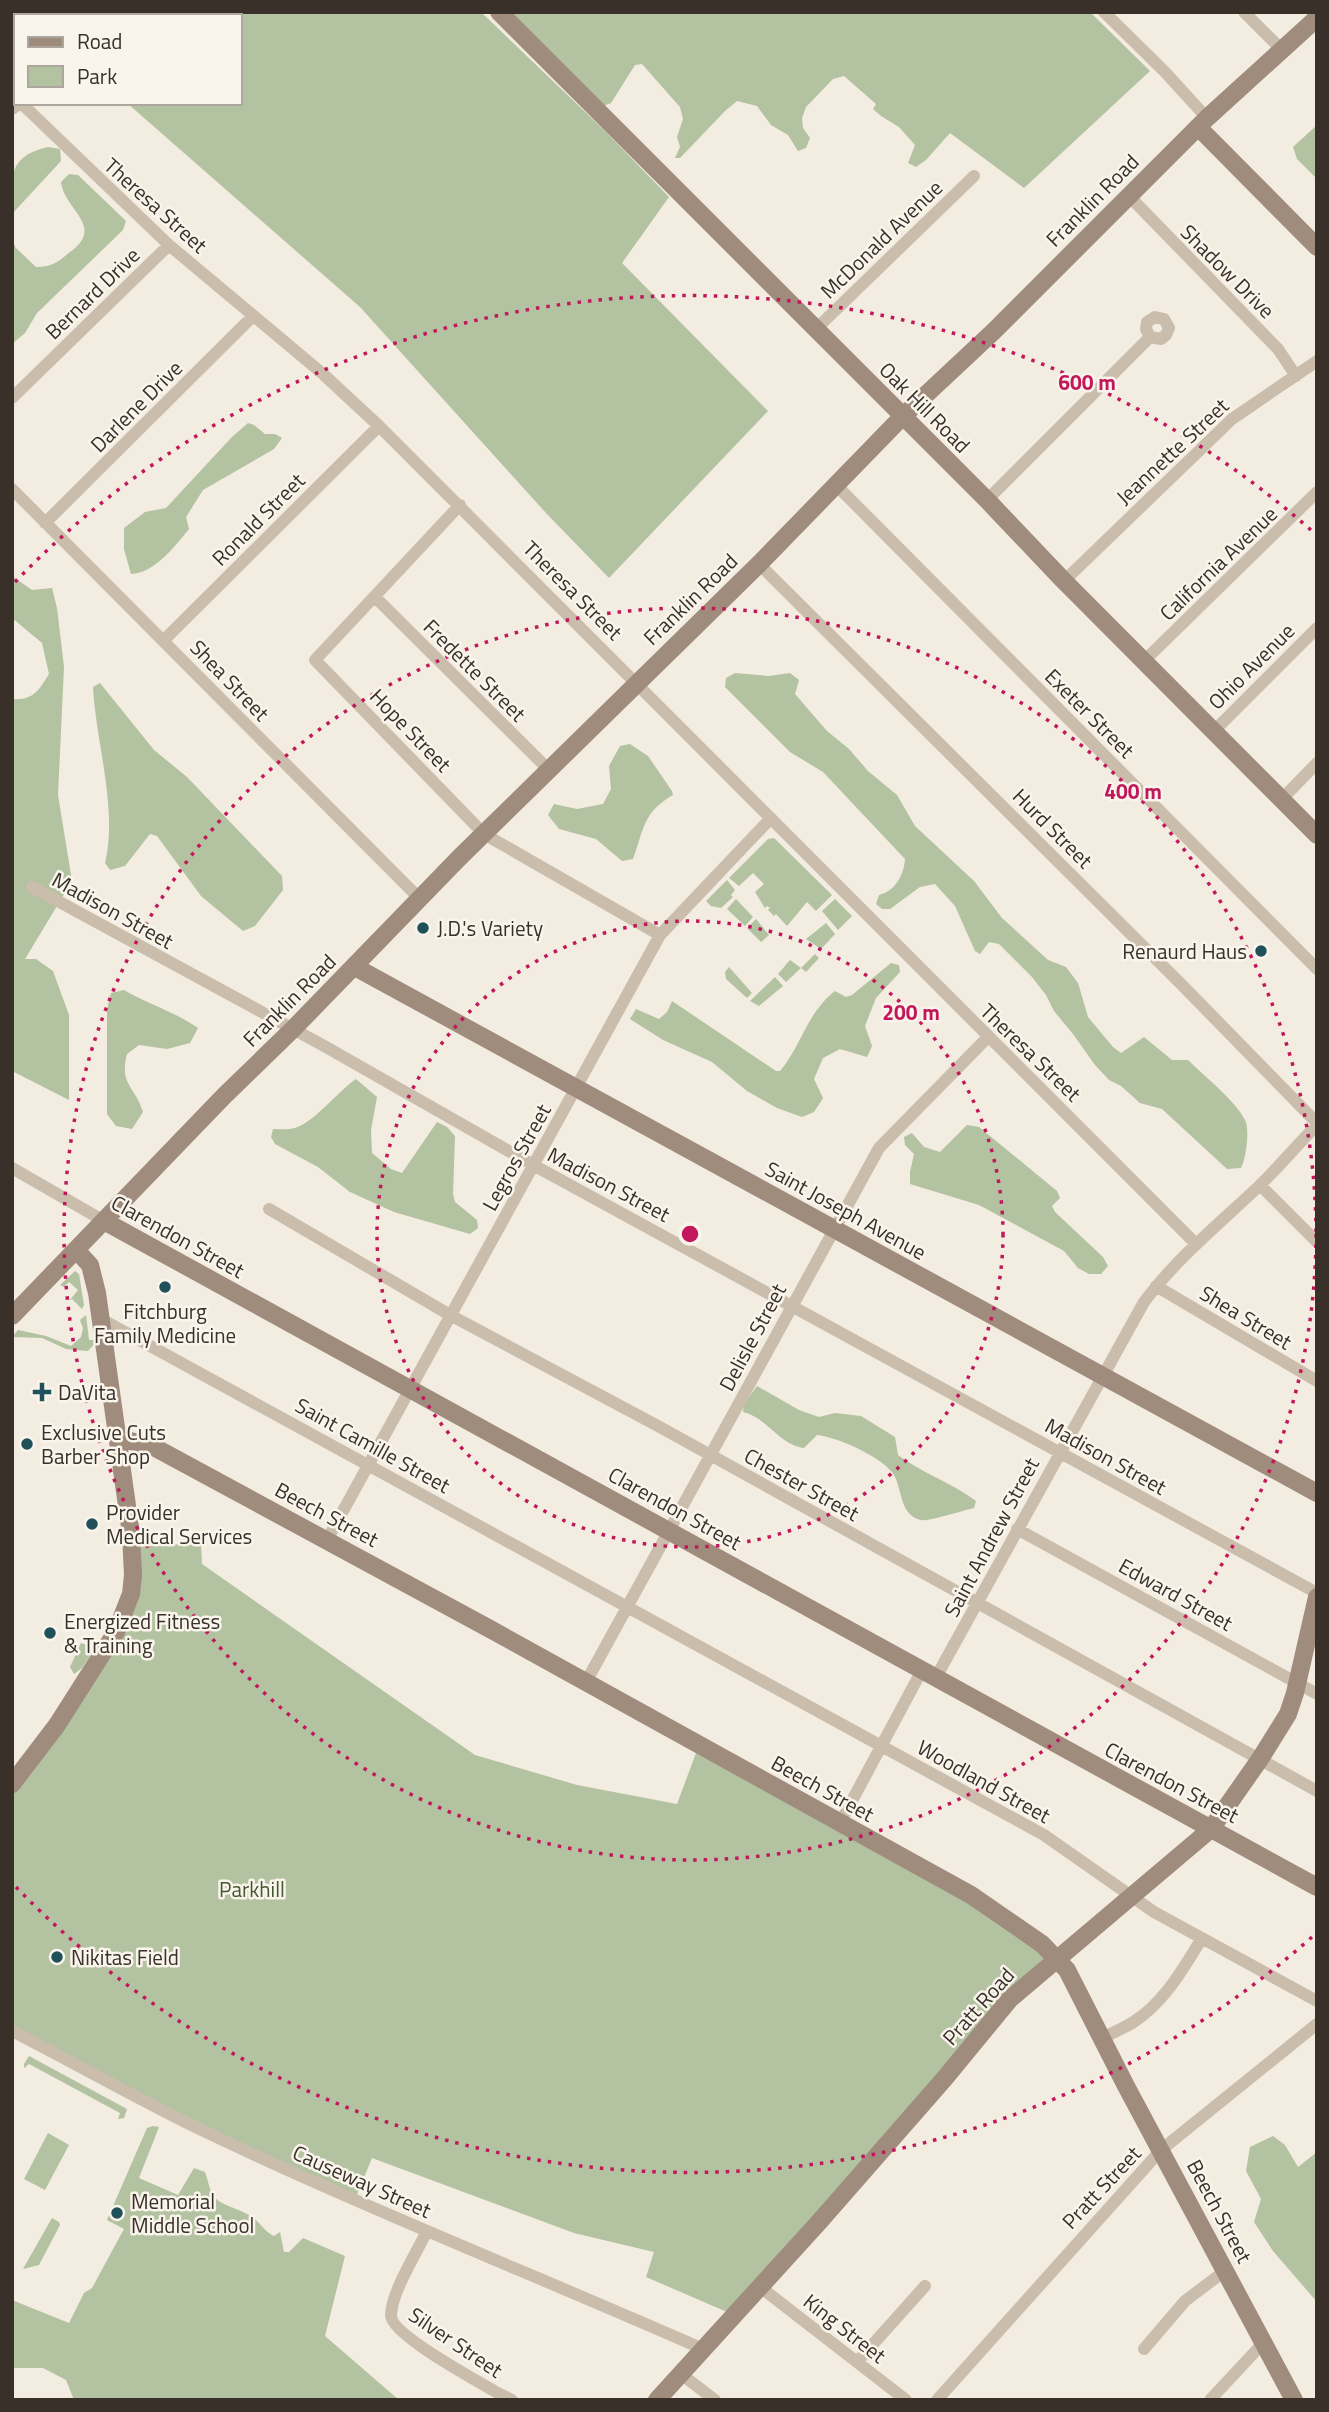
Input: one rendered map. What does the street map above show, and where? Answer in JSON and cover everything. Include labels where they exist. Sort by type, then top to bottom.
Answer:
[{"type":"street","name":"Oak Hill Road","points":[[499,12],[988,500],[1064,581],[1317,835]]},
{"type":"street","points":[[1104,12],[1165,72],[1202,122],[1317,247]]},
{"type":"street","points":[[1244,12],[1281,49]]},
{"type":"street","name":"Franklin Road","points":[[12,1316],[224,1096],[355,967],[484,834],[759,564],[902,417],[994,331],[1202,122],[1317,19]]},
{"type":"street","name":"Theresa Street","points":[[23,105],[169,245],[323,373],[379,426],[1196,1244]]},
{"type":"street","name":"McDonald Avenue","points":[[816,329],[974,176]]},
{"type":"street","name":"Shadow Drive","points":[[1128,195],[1278,349],[1296,376]]},
{"type":"street","name":"Bernard Drive","points":[[12,398],[169,245]]},
{"type":"street","name":"Darlene Drive","points":[[45,523],[253,316]]},
{"type":"street","points":[[988,500],[1150,337]]},
{"type":"street","name":"Jeannette Street","points":[[1064,581],[1229,421],[1317,361]]},
{"type":"street","name":"Ronald Street","points":[[164,640],[379,426]]},
{"type":"street","name":"Exeter Street","points":[[835,485],[1317,969]]},
{"type":"street","name":"Shea Street","points":[[12,489],[420,899]]},
{"type":"street","name":"California Avenue","points":[[1144,661],[1317,492]]},
{"type":"street","name":"Hope Street","points":[[460,505],[316,660],[484,834],[660,934]]},
{"type":"street","name":"Hurd Street","points":[[759,564],[1182,985],[1317,1124]]},
{"type":"street","name":"Fredette Street","points":[[375,597],[549,770]]},
{"type":"street","name":"Ohio Avenue","points":[[1213,732],[1317,628]]},
{"type":"street","points":[[1282,799],[1317,763]]},
{"type":"street","name":"Legros Street","points":[[327,1540],[535,1166],[660,934],[771,818]]},
{"type":"street","name":"Madison Street","points":[[32,887],[1317,1595]]},
{"type":"street","name":"Saint Joseph Avenue","points":[[355,967],[1317,1493]]},
{"type":"street","name":"Delisle Street","points":[[586,1682],[878,1148],[988,1037]]},
{"type":"street","name":"Saint Andrew Street","points":[[840,1823],[882,1747],[977,1603],[1144,1301],[1196,1244],[1260,1185],[1317,1124]]},
{"type":"street","name":"Clarendon Street","points":[[12,1168],[1317,1887]]},
{"type":"street","points":[[1260,1185],[1317,1241]]},
{"type":"street","name":"Chester Street","points":[[270,1209],[450,1315],[1317,1791]]},
{"type":"street","points":[[12,1784],[57,1725],[116,1632],[131,1594],[131,1534],[101,1319],[90,1265],[77,1251]]},
{"type":"street","name":"Shea Street","points":[[1156,1286],[1317,1381]]},
{"type":"street","name":"Saint Camille Street","points":[[101,1319],[626,1606]]},
{"type":"street","name":"Beech Street","points":[[117,1438],[152,1446],[327,1540],[971,1895],[1022,1929],[1067,1970],[1294,2400]]},
{"type":"street","name":"Edward Street","points":[[1017,1529],[1317,1694]]},
{"type":"street","name":"Pratt Road","points":[[657,2400],[945,2078],[1010,1999],[1211,1829],[1288,1714],[1317,1595]]},
{"type":"street","name":"Woodland Street","points":[[626,1606],[1052,1840],[1131,1897],[1317,2001]]},
{"type":"street","points":[[1102,2038],[1132,2023],[1152,2007],[1171,1987],[1202,1938]]},
{"type":"street","name":"Pratt Street","points":[[937,2400],[1161,2150],[1317,2024]]},
{"type":"street","name":"Causeway Street","points":[[12,2031],[193,2126],[427,2231],[547,2280],[703,2349]]},
{"type":"street","name":"Silver Street","points":[[427,2231],[400,2288],[391,2314],[393,2323],[409,2339],[512,2400]]},
{"type":"street","points":[[1144,2349],[1185,2301],[1226,2270]]},
{"type":"street","name":"King Street","points":[[760,2286],[906,2400]]},
{"type":"street","points":[[857,2362],[925,2286]]},
{"type":"street","points":[[1210,2400],[1265,2342]]},
{"type":"street","points":[[681,2374],[715,2400]]},
{"type":"green space","points":[[32,12],[481,12],[605,131],[669,197],[622,263],[768,411],[609,578],[546,513],[360,307],[129,105],[242,105],[242,14]]},
{"type":"green space","points":[[510,12],[1090,12],[1150,71],[1024,188],[950,133],[926,160],[916,167],[908,163],[915,145],[899,127],[873,109],[876,104],[844,76],[833,79],[806,107],[802,118],[803,128],[810,138],[806,148],[798,151],[788,135],[771,125],[757,106],[737,101],[680,158],[675,158],[680,147],[677,137],[683,119],[680,107],[642,64],[635,65],[611,103],[601,107]]},
{"type":"green space","points":[[1317,125],[1317,179],[1297,159],[1293,147]]},
{"type":"green space","points":[[48,147],[60,149],[61,161],[12,214],[12,180],[18,163],[34,151]]},
{"type":"green space","points":[[69,174],[78,175],[126,221],[123,230],[37,313],[25,333],[12,344],[12,240],[16,248],[36,267],[42,267],[62,259],[80,243],[84,234],[84,226],[61,182]]},
{"type":"green space","points":[[248,423],[265,434],[275,434],[282,438],[274,449],[203,490],[186,517],[189,529],[177,543],[156,564],[131,574],[124,549],[124,528],[145,512],[166,508]]},
{"type":"green space","points":[[12,576],[32,590],[52,588],[64,667],[58,795],[72,881],[25,959],[36,959],[53,971],[69,1015],[69,1100],[12,1071],[12,699],[30,696],[49,674],[42,643],[12,618]]},
{"type":"green space","points":[[735,673],[769,676],[790,673],[799,680],[795,694],[827,731],[897,795],[915,826],[974,881],[1002,918],[1048,960],[1066,967],[1078,983],[1088,1017],[1113,1047],[1121,1053],[1144,1037],[1172,1060],[1188,1060],[1219,1088],[1245,1120],[1247,1144],[1241,1168],[1227,1169],[1162,1109],[1140,1103],[1121,1086],[1109,1080],[1054,1011],[1032,977],[999,944],[989,942],[980,954],[975,951],[955,906],[935,884],[920,887],[890,909],[882,909],[876,904],[879,895],[890,890],[898,881],[905,859],[823,772],[790,752],[725,687],[726,678]]},
{"type":"green space","points":[[100,683],[154,750],[187,777],[282,876],[283,890],[255,926],[243,931],[201,896],[157,836],[150,834],[125,866],[110,870],[105,863],[108,798],[93,687]]},
{"type":"green space","points":[[630,744],[648,756],[673,795],[650,815],[633,859],[622,861],[596,839],[559,829],[548,815],[554,804],[577,809],[603,804],[611,789],[609,766],[620,746]]},
{"type":"green space","points":[[774,838],[832,895],[816,911],[807,902],[787,926],[768,910],[770,908],[765,908],[755,892],[764,884],[753,873],[739,886],[729,878],[768,839]]},
{"type":"green space","points":[[727,880],[735,890],[731,895],[733,897],[721,908],[711,906],[706,901]]},
{"type":"green space","points":[[736,899],[753,917],[745,926],[727,909]]},
{"type":"green space","points":[[835,899],[852,916],[838,930],[822,911]]},
{"type":"green space","points":[[756,919],[769,935],[761,942],[747,928]]},
{"type":"green space","points":[[826,923],[835,934],[821,949],[806,939]]},
{"type":"green space","points":[[815,954],[819,958],[806,972],[801,968]]},
{"type":"green space","points":[[790,960],[801,968],[786,982],[778,974]]},
{"type":"green space","points":[[891,963],[899,965],[900,972],[876,998],[865,1026],[872,1046],[867,1057],[840,1049],[823,1058],[814,1079],[823,1098],[814,1112],[802,1117],[777,1108],[747,1091],[712,1062],[663,1040],[630,1019],[636,1009],[659,1019],[667,1012],[672,1001],[776,1071],[780,1071],[825,1000],[835,991],[846,997],[852,995]]},
{"type":"green space","points":[[729,967],[752,993],[747,998],[726,979],[725,972]]},
{"type":"green space","points":[[775,977],[783,986],[759,1006],[750,1001]]},
{"type":"green space","points":[[124,990],[198,1028],[190,1043],[167,1049],[139,1045],[127,1054],[126,1079],[143,1112],[132,1129],[116,1126],[107,1114],[107,1009],[111,993]]},
{"type":"green space","points":[[356,1079],[377,1097],[371,1130],[372,1153],[391,1169],[402,1173],[437,1122],[447,1127],[455,1136],[455,1202],[477,1220],[478,1228],[470,1234],[394,1212],[350,1192],[318,1167],[275,1144],[271,1137],[273,1129],[293,1129],[303,1124]]},
{"type":"green space","points":[[967,1125],[979,1127],[1057,1191],[1060,1198],[1052,1206],[1055,1212],[1103,1257],[1108,1266],[1101,1274],[1089,1274],[1078,1268],[1064,1251],[979,1205],[910,1184],[914,1154],[905,1145],[904,1137],[912,1133],[924,1147],[940,1152]]},
{"type":"green space","points":[[75,1271],[79,1274],[84,1305],[82,1309],[72,1299],[69,1301],[78,1290],[69,1282],[64,1287],[60,1285]]},
{"type":"green space","points":[[86,1315],[89,1340],[95,1340],[88,1351],[66,1349],[42,1338],[12,1337],[18,1330],[46,1336],[71,1346],[81,1337],[83,1328],[80,1320]]},
{"type":"green space","points":[[757,1386],[799,1410],[819,1417],[835,1413],[861,1416],[895,1437],[898,1455],[976,1501],[974,1508],[931,1519],[921,1520],[914,1517],[905,1508],[894,1475],[880,1461],[847,1444],[817,1435],[804,1448],[795,1446],[752,1415],[743,1412],[744,1404]]},
{"type":"green space","name":"Parkhill","points":[[201,1543],[202,1564],[475,1755],[577,1785],[677,1804],[699,1745],[1042,1944],[1048,1967],[734,2315],[646,2277],[654,2252],[574,2233],[372,2158],[355,2199],[12,2031],[12,1784],[116,1632],[132,1547]]},
{"type":"green space","points":[[81,1643],[92,1647],[93,1651],[82,1668],[74,1674],[70,1667]]},
{"type":"green space","points":[[29,2056],[127,2109],[124,2118],[118,2119],[120,2113],[29,2064],[24,2068]]},
{"type":"green space","name":"Memorial Middle School","points":[[159,2127],[139,2178],[178,2195],[194,2168],[205,2172],[215,2198],[253,2217],[270,2234],[274,2236],[280,2232],[284,2252],[289,2252],[303,2238],[345,2256],[325,2336],[399,2400],[74,2400],[66,2380],[43,2368],[12,2368],[12,2300],[69,2323],[84,2293],[92,2288],[124,2229],[107,2220],[147,2128]]},
{"type":"green space","points":[[48,2133],[69,2145],[45,2190],[24,2179]]},
{"type":"green space","points":[[1273,2136],[1285,2145],[1298,2167],[1317,2152],[1317,2302],[1273,2251],[1254,2222],[1261,2199],[1246,2171],[1250,2147]]},
{"type":"green space","points":[[52,2218],[60,2225],[39,2265],[23,2269]]},
{"type":"place","name":"J.D.'s Variety","points":[[423,928]]},
{"type":"place","name":"Renaurd Haus","points":[[1261,951]]},
{"type":"place","name":"Fitchburg Family Medicine","points":[[165,1287]]},
{"type":"place","name":"DaVita","points":[[42,1392]]},
{"type":"place","name":"Exclusive Cuts Barber Shop","points":[[27,1444]]},
{"type":"place","name":"Provider Medical Services","points":[[92,1524]]},
{"type":"place","name":"Energized Fitness & Training","points":[[50,1633]]},
{"type":"place","name":"Nikitas Field","points":[[57,1957]]},
{"type":"place","name":"Memorial Middle School","points":[[117,2213]]}]
